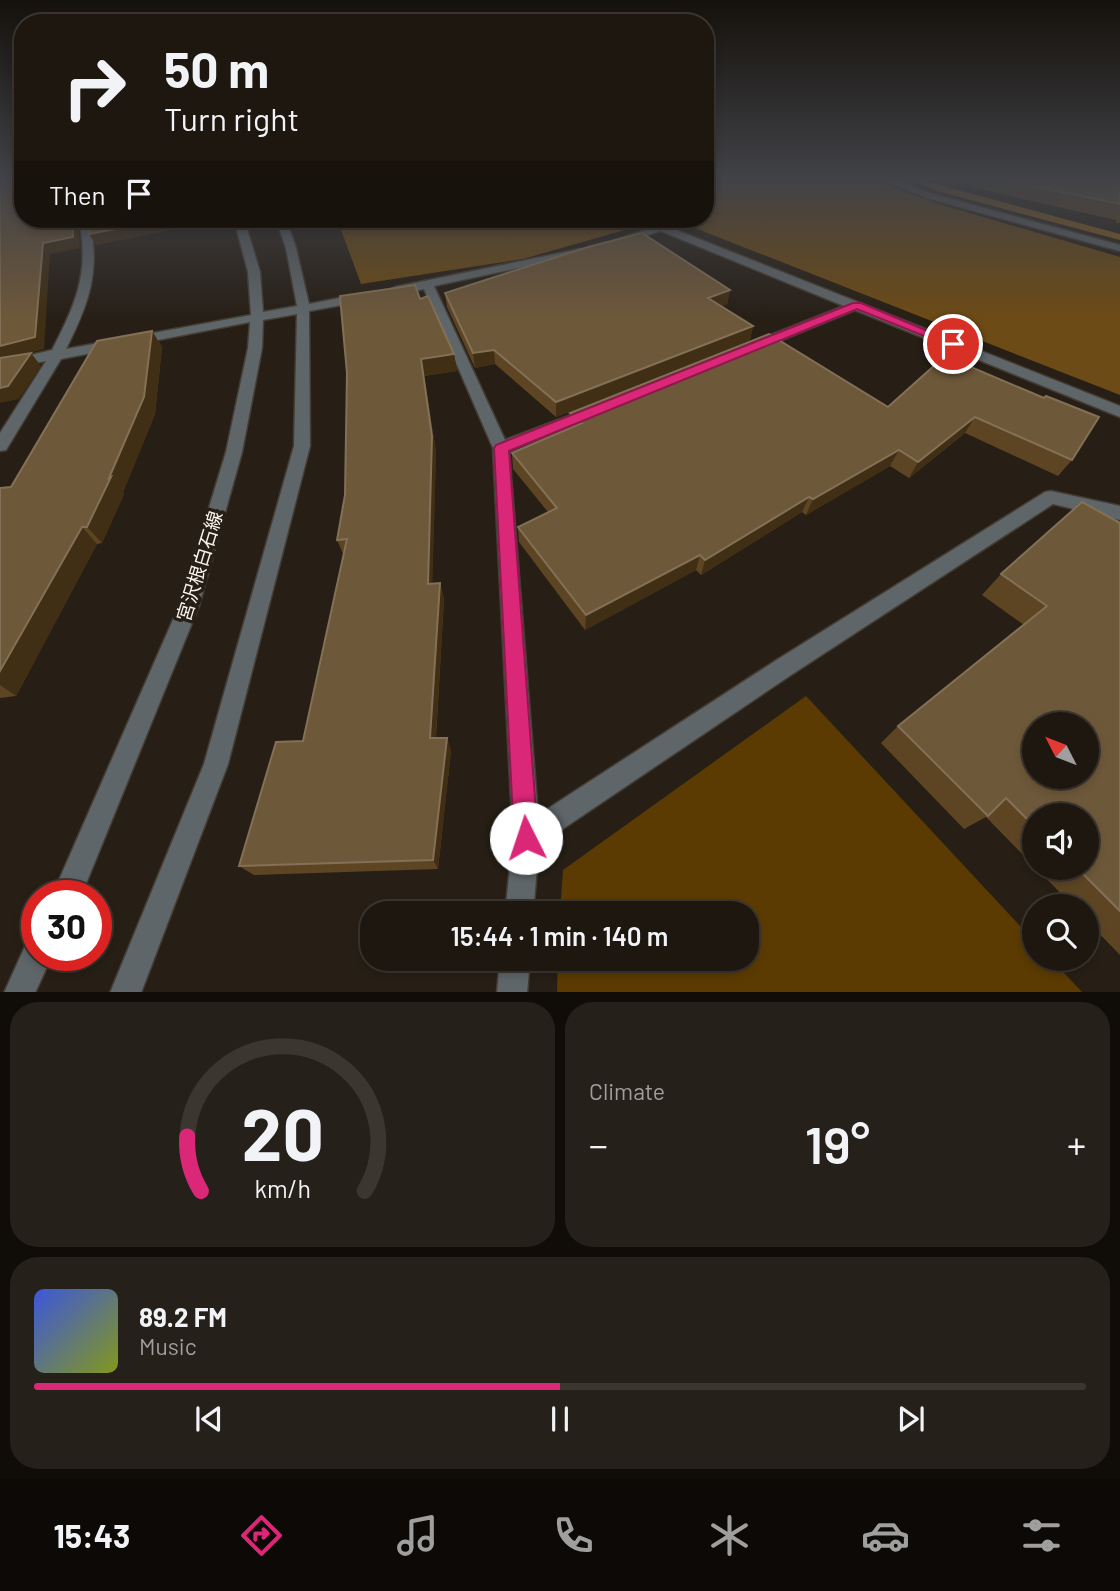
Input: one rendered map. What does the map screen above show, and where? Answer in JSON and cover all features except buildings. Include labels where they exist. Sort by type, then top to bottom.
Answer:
[{"type":"street","points":[[1041,226],[1120,248]]},
{"type":"street","points":[[0,446],[55,356],[87,286],[87,228]]},
{"type":"street","name":"宮沢根白石線","points":[[74,880],[189,606],[234,452],[255,348],[257,317],[254,272],[242,228]]},
{"type":"street","points":[[125,992],[216,764],[302,446],[303,307],[292,248],[284,228]]},
{"type":"street","points":[[0,366],[428,285],[602,246],[662,228],[1120,412]]},
{"type":"street","points":[[428,285],[501,448],[526,838],[520,901]]},
{"type":"street","points":[[743,351],[857,305]]},
{"type":"street","points":[[501,448],[603,407]]},
{"type":"street","points":[[526,838],[783,668],[1051,497],[1120,513]]},
{"type":"street","points":[[19,992],[29,971]]},
{"type":"street","points":[[512,992],[514,971]]},
{"type":"shaded area","points":[[1015,226],[1120,257],[1120,395],[695,228]]},
{"type":"shaded area","points":[[340,228],[632,228],[523,259],[361,284]]},
{"type":"shaded area","points":[[806,696],[1022,928],[1022,971],[1062,971],[1082,992],[557,992],[558,971],[759,971],[759,901],[561,901],[563,870]]},
{"type":"waterway","points":[[1080,226],[1120,237]]},
{"type":"route","points":[[526,838],[501,448],[857,305],[953,344]]}]
